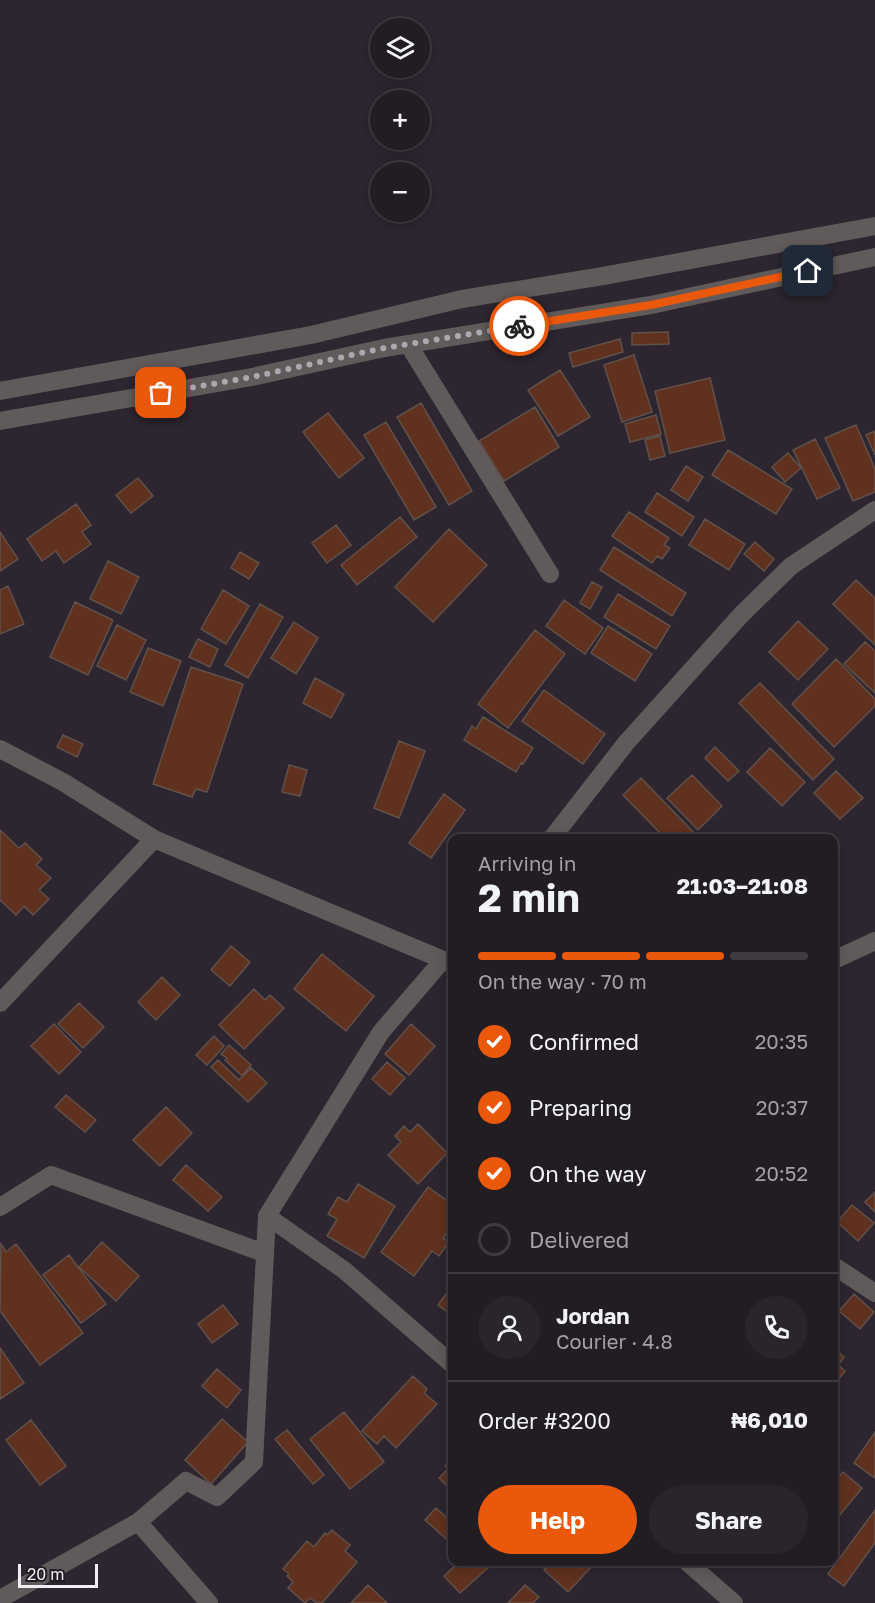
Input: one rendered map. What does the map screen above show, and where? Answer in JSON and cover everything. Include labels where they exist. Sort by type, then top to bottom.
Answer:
[{"type":"street","points":[[0,392],[311,335],[462,300],[875,226]]},
{"type":"street","points":[[0,422],[252,377],[408,344],[651,305],[875,257]]},
{"type":"street","points":[[408,344],[550,574]]},
{"type":"street","points":[[555,834],[626,743],[741,615],[791,566],[875,510]]},
{"type":"street","points":[[0,749],[63,782],[154,839],[448,962],[381,1032],[267,1216],[254,1462],[217,1497],[186,1481],[138,1522],[0,1599]]},
{"type":"street","points":[[0,1003],[154,839]]},
{"type":"street","points":[[838,958],[875,941]]},
{"type":"street","points":[[0,1207],[51,1175],[264,1253]]},
{"type":"street","points":[[267,1216],[344,1270],[448,1361]]},
{"type":"street","points":[[838,1269],[875,1293]]},
{"type":"street","points":[[138,1522],[209,1603]]},
{"type":"street","points":[[692,1566],[734,1603]]},
{"type":"building","points":[[668,332],[669,344],[632,345],[632,333]]},
{"type":"building","points":[[620,339],[623,352],[573,367],[569,353]]},
{"type":"building","points":[[634,355],[652,412],[622,422],[604,365]]},
{"type":"building","points":[[560,370],[590,417],[558,436],[528,390]]},
{"type":"building","points":[[710,378],[725,440],[670,453],[655,391]]},
{"type":"building","points":[[421,403],[472,491],[449,505],[397,417]]},
{"type":"building","points":[[535,407],[559,447],[504,481],[479,441]]},
{"type":"building","points":[[328,413],[364,458],[339,478],[303,432]]},
{"type":"building","points":[[656,415],[661,434],[630,442],[625,424]]},
{"type":"building","points":[[386,422],[436,507],[414,520],[364,435]]},
{"type":"building","points":[[856,425],[875,469],[875,492],[853,501],[825,438]]},
{"type":"building","points":[[875,431],[875,455],[866,435]]},
{"type":"building","points":[[660,436],[665,456],[650,460],[645,440]]},
{"type":"building","points":[[815,439],[840,488],[817,499],[793,450]]},
{"type":"building","points":[[728,450],[792,489],[776,514],[712,475]]},
{"type":"building","points":[[788,453],[801,468],[785,482],[772,467]]},
{"type":"building","points":[[686,466],[703,477],[688,501],[671,490]]},
{"type":"building","points":[[138,478],[153,496],[131,513],[116,495]]},
{"type":"building","points":[[657,493],[694,517],[682,536],[645,512]]},
{"type":"building","points":[[76,504],[91,525],[82,532],[91,544],[64,563],[56,551],[42,561],[27,539]]},
{"type":"building","points":[[629,512],[669,538],[664,545],[670,548],[662,559],[657,556],[652,563],[612,536]]},
{"type":"building","points":[[400,517],[417,537],[357,585],[341,565]]},
{"type":"building","points":[[705,519],[745,544],[729,570],[689,545]]},
{"type":"building","points":[[336,525],[351,545],[327,563],[312,543]]},
{"type":"building","points":[[449,529],[487,565],[433,622],[395,587]]},
{"type":"building","points":[[0,532],[18,559],[0,571]]},
{"type":"building","points":[[755,542],[774,559],[764,571],[744,554]]},
{"type":"building","points":[[614,547],[686,593],[672,616],[600,570]]},
{"type":"building","points":[[240,552],[259,563],[249,579],[231,568]]},
{"type":"building","points":[[108,561],[139,577],[121,614],[90,599]]},
{"type":"building","points":[[856,580],[875,598],[875,645],[833,604]]},
{"type":"building","points":[[592,582],[602,587],[590,609],[580,603]]},
{"type":"building","points":[[8,586],[24,624],[0,634],[0,590]]},
{"type":"building","points":[[223,590],[249,606],[226,644],[201,629]]},
{"type":"building","points":[[618,594],[670,626],[656,649],[604,617]]},
{"type":"building","points":[[564,600],[603,628],[585,654],[546,626]]},
{"type":"building","points":[[75,602],[113,620],[88,675],[50,657]]},
{"type":"building","points":[[260,604],[283,617],[248,678],[225,665]]},
{"type":"building","points":[[798,621],[828,649],[798,680],[769,652]]},
{"type":"building","points":[[294,622],[318,638],[296,674],[271,658]]},
{"type":"building","points":[[117,625],[146,640],[126,680],[97,666]]},
{"type":"building","points":[[608,626],[652,654],[635,681],[591,653]]},
{"type":"building","points":[[535,630],[565,654],[508,728],[478,704]]},
{"type":"building","points":[[198,639],[218,649],[210,667],[189,657]]},
{"type":"building","points":[[865,642],[875,651],[875,693],[844,664]]},
{"type":"building","points":[[148,648],[181,661],[163,706],[130,692]]},
{"type":"building","points":[[836,659],[875,699],[875,706],[834,747],[792,704]]},
{"type":"building","points":[[191,667],[243,684],[207,792],[196,789],[192,797],[153,784]]},
{"type":"building","points":[[315,678],[344,694],[331,718],[303,703]]},
{"type":"building","points":[[760,683],[834,759],[813,780],[739,703]]},
{"type":"building","points":[[544,690],[605,734],[583,764],[522,721]]},
{"type":"building","points":[[483,717],[533,748],[516,772],[464,740],[472,726],[476,729]]},
{"type":"building","points":[[63,735],[83,744],[77,757],[57,747]]},
{"type":"building","points":[[399,741],[425,751],[399,818],[374,808]]},
{"type":"building","points":[[715,747],[739,771],[728,781],[705,758]]},
{"type":"building","points":[[770,748],[805,782],[782,806],[747,772]]},
{"type":"building","points":[[289,765],[307,770],[300,796],[282,792]]},
{"type":"building","points":[[836,771],[863,798],[840,819],[814,793]]},
{"type":"building","points":[[692,775],[722,806],[698,830],[667,798]]},
{"type":"building","points":[[641,778],[695,834],[661,834],[623,795]]},
{"type":"building","points":[[444,794],[465,810],[431,858],[409,843]]},
{"type":"building","points":[[0,830],[19,848],[25,843],[42,859],[36,865],[51,878],[39,890],[49,899],[33,915],[24,906],[16,915],[0,900]]},
{"type":"building","points":[[231,946],[250,962],[230,986],[211,970]]},
{"type":"building","points":[[322,954],[374,996],[346,1031],[294,989]]},
{"type":"building","points":[[162,977],[180,995],[156,1020],[138,1002]]},
{"type":"building","points":[[254,989],[265,1000],[270,995],[284,1008],[244,1049],[219,1025]]},
{"type":"building","points":[[79,1003],[104,1027],[83,1048],[58,1024]]},
{"type":"building","points":[[54,1024],[81,1052],[59,1074],[31,1046]]},
{"type":"building","points":[[411,1024],[435,1046],[409,1075],[385,1054]]},
{"type":"building","points":[[214,1036],[224,1046],[207,1065],[196,1055]]},
{"type":"building","points":[[229,1045],[251,1065],[242,1076],[221,1054]]},
{"type":"building","points":[[218,1060],[239,1080],[251,1068],[267,1083],[248,1102],[211,1067]]},
{"type":"building","points":[[387,1062],[405,1078],[390,1095],[372,1079]]},
{"type":"building","points":[[66,1095],[96,1120],[85,1132],[55,1107]]},
{"type":"building","points":[[166,1107],[192,1133],[160,1166],[133,1140]]},
{"type":"building","points":[[418,1124],[447,1153],[418,1184],[388,1155],[401,1142],[395,1136],[404,1126],[410,1132]]},
{"type":"building","points":[[186,1165],[222,1197],[208,1211],[173,1180]]},
{"type":"building","points":[[358,1184],[395,1206],[364,1258],[327,1236],[337,1219],[328,1214],[338,1197],[347,1202]]},
{"type":"building","points":[[428,1187],[448,1201],[448,1230],[443,1238],[448,1243],[439,1256],[432,1251],[414,1276],[381,1252]]},
{"type":"building","points":[[875,1192],[875,1212],[865,1202]]},
{"type":"building","points":[[852,1205],[874,1223],[858,1241],[838,1221]]},
{"type":"building","points":[[102,1242],[139,1276],[116,1301],[79,1267]]},
{"type":"building","points":[[1,1244],[6,1252],[16,1244],[83,1333],[40,1365],[0,1311]]},
{"type":"building","points":[[69,1255],[106,1304],[81,1323],[43,1275]]},
{"type":"building","points":[[448,1291],[448,1312],[438,1305]]},
{"type":"building","points":[[854,1294],[874,1312],[860,1329],[839,1311]]},
{"type":"building","points":[[223,1305],[238,1324],[212,1343],[198,1324]]},
{"type":"building","points":[[0,1348],[24,1383],[0,1399]]},
{"type":"building","points":[[838,1352],[844,1357],[838,1365]]},
{"type":"building","points":[[838,1365],[845,1371],[838,1380]]},
{"type":"building","points":[[217,1369],[241,1390],[227,1408],[202,1386]]},
{"type":"building","points":[[413,1376],[427,1389],[424,1393],[437,1404],[396,1448],[384,1436],[377,1444],[362,1431]]},
{"type":"building","points":[[344,1412],[384,1462],[350,1489],[310,1439]]},
{"type":"building","points":[[222,1419],[248,1442],[211,1484],[185,1460]]},
{"type":"building","points":[[31,1420],[66,1466],[40,1485],[6,1440]]},
{"type":"building","points":[[287,1430],[324,1475],[313,1484],[275,1439]]},
{"type":"building","points":[[875,1432],[875,1478],[854,1463]]},
{"type":"building","points":[[448,1469],[448,1487],[439,1478]]},
{"type":"building","points":[[843,1472],[862,1488],[838,1517],[838,1478]]},
{"type":"building","points":[[436,1508],[448,1519],[448,1541],[425,1520]]},
{"type":"building","points":[[875,1510],[875,1543],[844,1586],[828,1574],[834,1566],[838,1566],[838,1560]]},
{"type":"building","points":[[332,1530],[350,1545],[345,1551],[357,1562],[322,1603],[317,1603],[310,1598],[305,1603],[288,1588],[293,1582],[283,1569],[307,1541],[314,1547],[325,1533],[327,1535]]},
{"type":"building","points":[[455,1566],[490,1566],[460,1593],[444,1576]]},
{"type":"building","points":[[548,1566],[592,1566],[568,1592],[544,1570]]},
{"type":"building","points":[[368,1585],[387,1603],[351,1603]]},
{"type":"building","points":[[525,1585],[539,1597],[533,1603],[508,1603]]},
{"type":"way so far","points":[[161,393],[252,377],[384,348],[519,326]]},
{"type":"route","points":[[519,326],[651,305],[808,271]]}]
